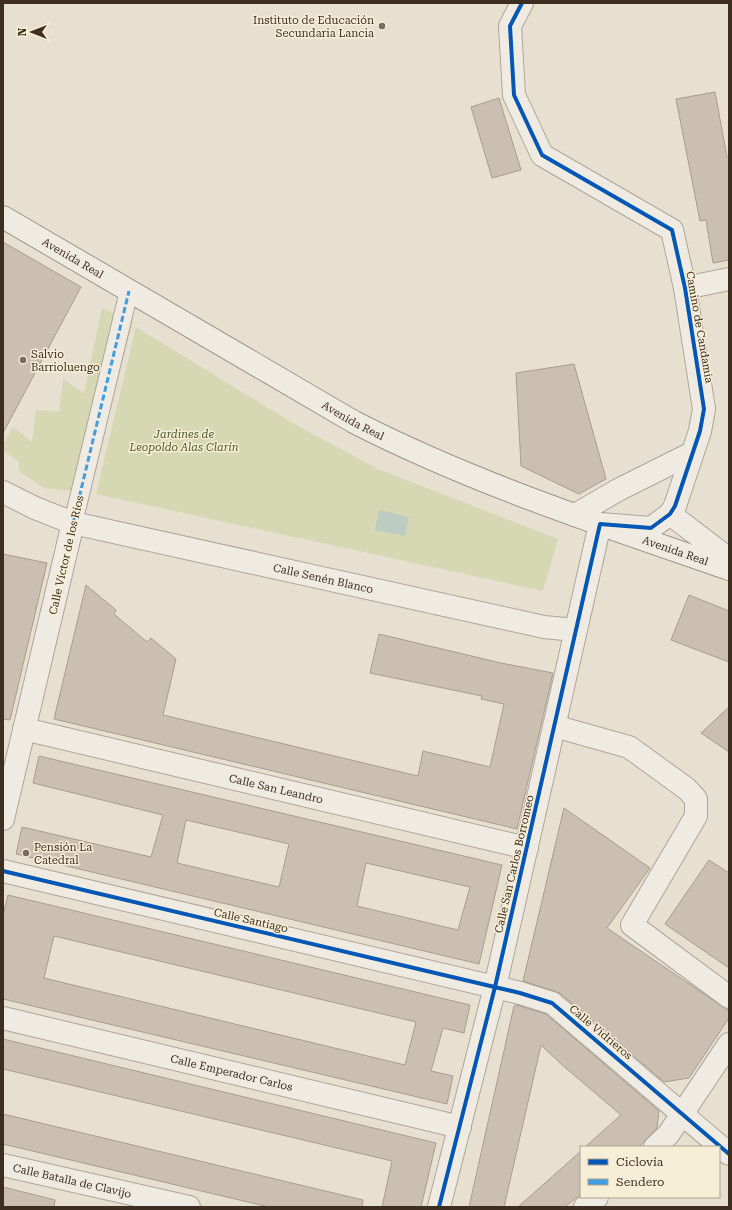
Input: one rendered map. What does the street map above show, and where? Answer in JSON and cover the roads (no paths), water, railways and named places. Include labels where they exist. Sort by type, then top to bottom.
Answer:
[{"type":"street","name":"Camino de Candamia","points":[[522,3],[510,26],[514,94],[542,155],[672,230],[685,288],[704,409],[692,454],[675,506],[670,514],[651,528],[600,524]]},
{"type":"street","name":"Avenida Real","points":[[3,217],[354,422],[399,445],[575,515],[729,569]]},
{"type":"street","points":[[685,288],[729,279]]},
{"type":"street","name":"Calle Víctor de los Ríos","points":[[3,819],[129,291]]},
{"type":"street","points":[[575,515],[618,490],[692,454]]},
{"type":"street","name":"Calle Senén Blanco","points":[[3,492],[35,508],[73,523],[544,627],[575,630]]},
{"type":"street","points":[[670,514],[729,559]]},
{"type":"street","name":"Calle San Carlos Borromeo","points":[[439,1207],[495,987],[600,524]]},
{"type":"street","points":[[554,726],[629,747],[687,789],[696,799],[696,816],[632,925],[729,997]]},
{"type":"street","name":"Calle San Leandro","points":[[24,729],[527,848]]},
{"type":"street","name":"Calle Santiago","points":[[3,871],[495,987]]},
{"type":"street","name":"Calle Vidrieros","points":[[495,987],[552,1003],[720,1146]]},
{"type":"street","name":"Calle Emperador Carlos","points":[[3,1018],[460,1127]]},
{"type":"street","points":[[656,1146],[668,1135],[729,1044]]},
{"type":"street","name":"Calle Vidrieros","points":[[720,1146],[729,1154]]},
{"type":"street","name":"Calle Batalla de Clavijo","points":[[3,1164],[189,1207]]},
{"type":"street","points":[[585,1207],[596,1198]]},
{"type":"place","name":"Instituto de Educación Secundaria Lancia","points":[[382,26]]},
{"type":"place","name":"Salvio Barrioluengo","points":[[23,360]]},
{"type":"place","name":"Pensión La Catedral","points":[[26,853]]},
{"type":"park label","name":"Jardines de Leopoldo Alas Clarín","points":[[184,440]]}]
